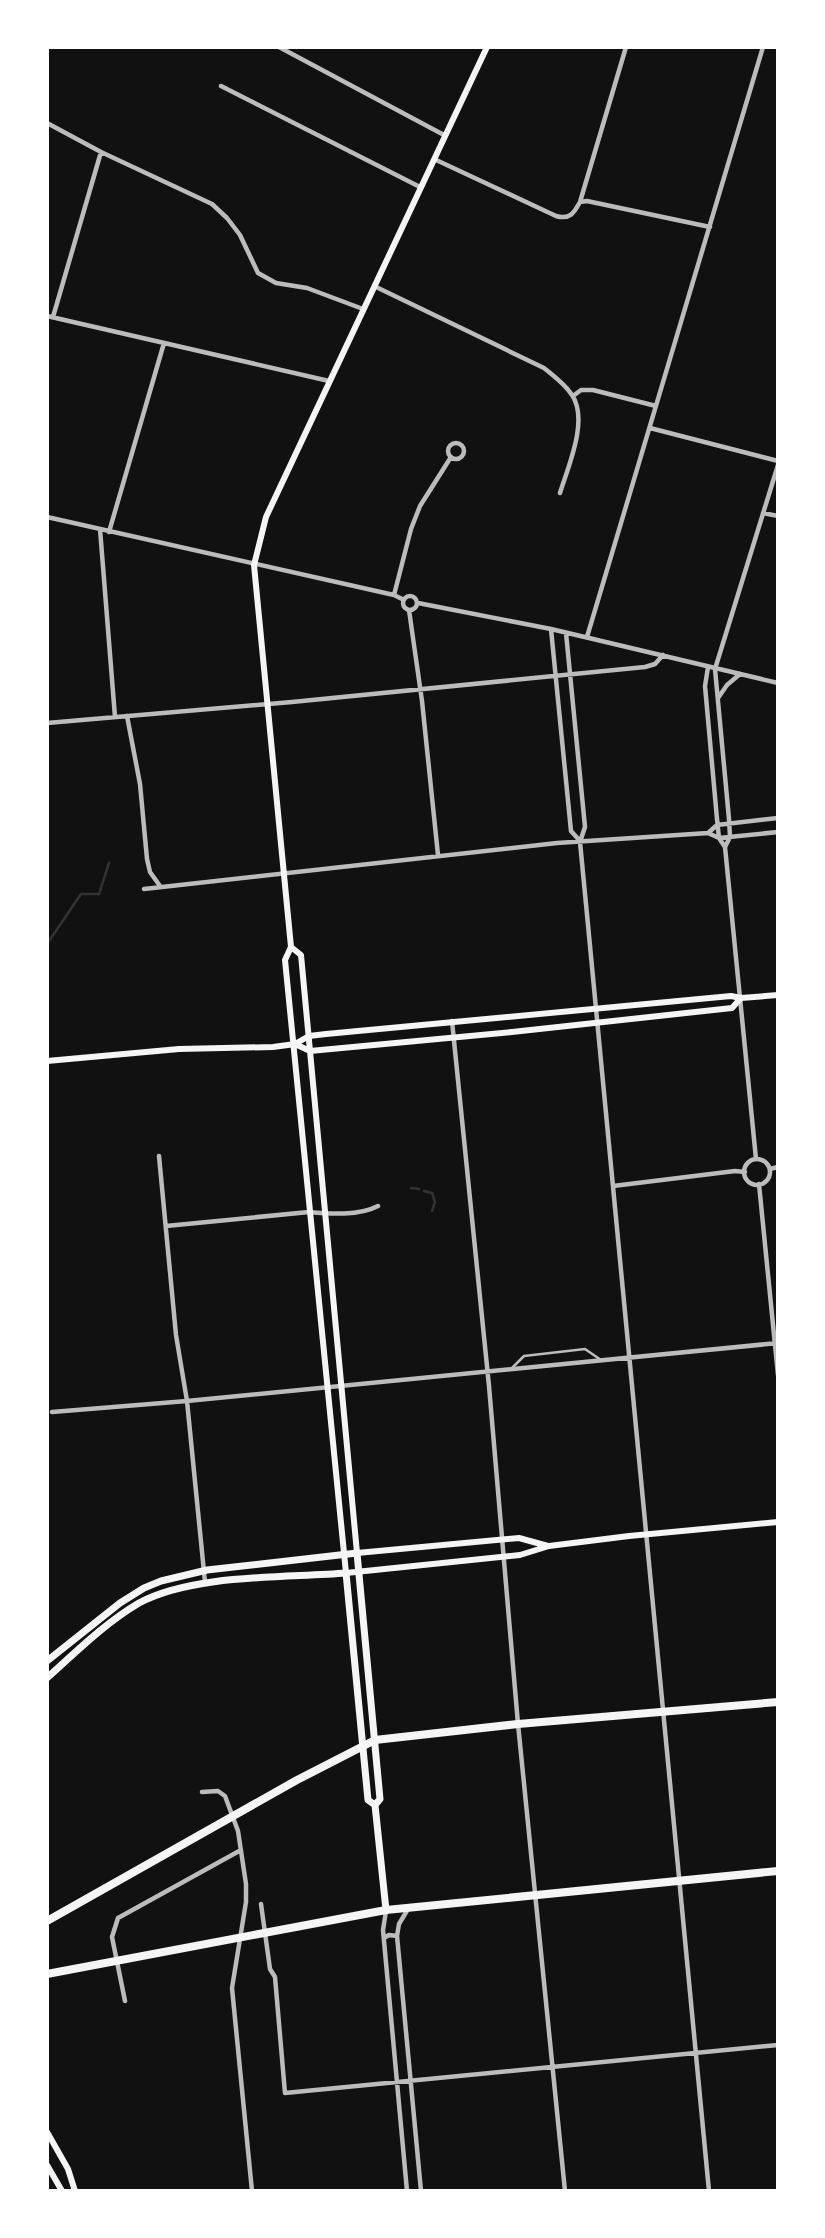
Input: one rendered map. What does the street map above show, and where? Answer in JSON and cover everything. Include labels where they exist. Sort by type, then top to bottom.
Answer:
[{"type":"highway","points":[[47,1921],[297,1780],[375,1740],[518,1724],[778,1702]]},
{"type":"highway","points":[[47,1974],[386,1910],[778,1871]]},
{"type":"main road","points":[[386,1910],[375,1805],[368,1800],[309,1212],[285,960],[291,947],[254,565],[266,517],[487,47]]},
{"type":"main road","points":[[291,947],[301,955],[309,1036],[375,1740],[380,1800],[375,1805]]},
{"type":"main road","points":[[47,1061],[179,1049],[274,1047],[295,1044],[309,1036],[452,1021],[731,996],[741,998],[778,995]]},
{"type":"main road","points":[[295,1044],[310,1051],[597,1023],[732,1008],[741,998]]},
{"type":"main road","points":[[47,1678],[102,1629],[134,1607],[175,1589],[205,1582],[346,1573],[520,1555],[549,1546],[778,1522]]},
{"type":"main road","points":[[47,1661],[92,1623],[144,1588],[161,1581],[205,1571],[519,1538],[549,1546]]},
{"type":"main road","points":[[47,2132],[68,2169],[75,2191]]},
{"type":"main road","points":[[47,2165],[62,2191]]},
{"type":"street","points":[[279,47],[444,135]]},
{"type":"street","points":[[433,158],[565,218],[574,213],[580,202],[626,47]]},
{"type":"street","points":[[587,637],[763,47]]},
{"type":"street","points":[[221,86],[420,187]]},
{"type":"street","points":[[47,123],[101,152],[212,204],[240,235],[258,273],[276,283],[307,288],[363,309]]},
{"type":"street","points":[[101,152],[50,316],[329,381]]},
{"type":"street","points":[[580,202],[587,201],[710,227]]},
{"type":"street","points":[[374,286],[544,368],[560,380],[573,396],[579,414],[560,493]]},
{"type":"street","points":[[109,531],[164,343]]},
{"type":"street","points":[[573,396],[581,390],[593,390],[656,406]]},
{"type":"street","points":[[650,428],[778,463],[715,669],[730,837],[725,847]]},
{"type":"street","points":[[394,595],[411,529],[420,506],[451,457]]},
{"type":"street","points":[[763,513],[778,516]]},
{"type":"street","points":[[47,517],[394,595],[404,600]]},
{"type":"street","points":[[100,529],[115,717]]},
{"type":"street","points":[[404,600],[412,596],[418,603],[551,629],[778,683]]},
{"type":"street","points":[[404,600],[404,605],[409,610],[421,689],[438,855]]},
{"type":"street","points":[[409,610],[415,608],[418,603]]},
{"type":"street","points":[[551,629],[571,831],[580,842]]},
{"type":"street","points":[[566,633],[585,827],[580,842],[595,1008],[709,2191]]},
{"type":"street","points":[[47,723],[645,667],[655,664],[663,655]]},
{"type":"street","points":[[708,667],[705,686],[719,838],[725,847],[756,1159]]},
{"type":"street","points":[[717,699],[727,684],[740,674]]},
{"type":"street","points":[[127,716],[140,785],[147,859],[150,872],[160,886]]},
{"type":"street","points":[[708,833],[718,825],[778,818]]},
{"type":"street","points":[[144,889],[438,855],[580,842],[708,833],[719,838],[778,832]]},
{"type":"street","points":[[452,1021],[488,1370],[518,1724],[565,2191]]},
{"type":"street","points":[[159,1156],[180,1371],[187,1401],[205,1582]]},
{"type":"street","points":[[756,1159],[764,1160],[770,1169],[768,1179],[758,1184],[750,1182],[745,1172],[747,1163],[756,1159]]},
{"type":"street","points":[[770,1169],[778,1167]]},
{"type":"street","points":[[613,1186],[745,1172]]},
{"type":"street","points":[[758,1184],[778,1375]]},
{"type":"street","points":[[166,1226],[309,1212],[326,1214],[369,1210],[378,1206]]},
{"type":"street","points":[[52,1412],[776,1343]]},
{"type":"street","points":[[202,1792],[218,1791],[225,1796],[238,1831],[246,1884],[246,1902],[232,1988],[252,2191]]},
{"type":"street","points":[[125,2001],[112,1937],[118,1918],[241,1850]]},
{"type":"street","points":[[261,1904],[270,1969],[275,1977],[285,2093],[778,2045]]},
{"type":"street","points":[[410,1907],[399,1924],[397,1936],[421,2191]]},
{"type":"street","points":[[386,1910],[384,1938],[407,2191]]},
{"type":"street","points":[[384,1938],[389,1935],[397,1936]]},
{"type":"lane","points":[[512,1368],[524,1356],[585,1349],[601,1360]]},
{"type":"waterway","points":[[47,944],[81,894],[99,894],[109,863]]},
{"type":"waterway","points":[[411,1188],[419,1189]]},
{"type":"waterway","points":[[424,1191],[432,1193],[435,1202],[432,1211]]}]
